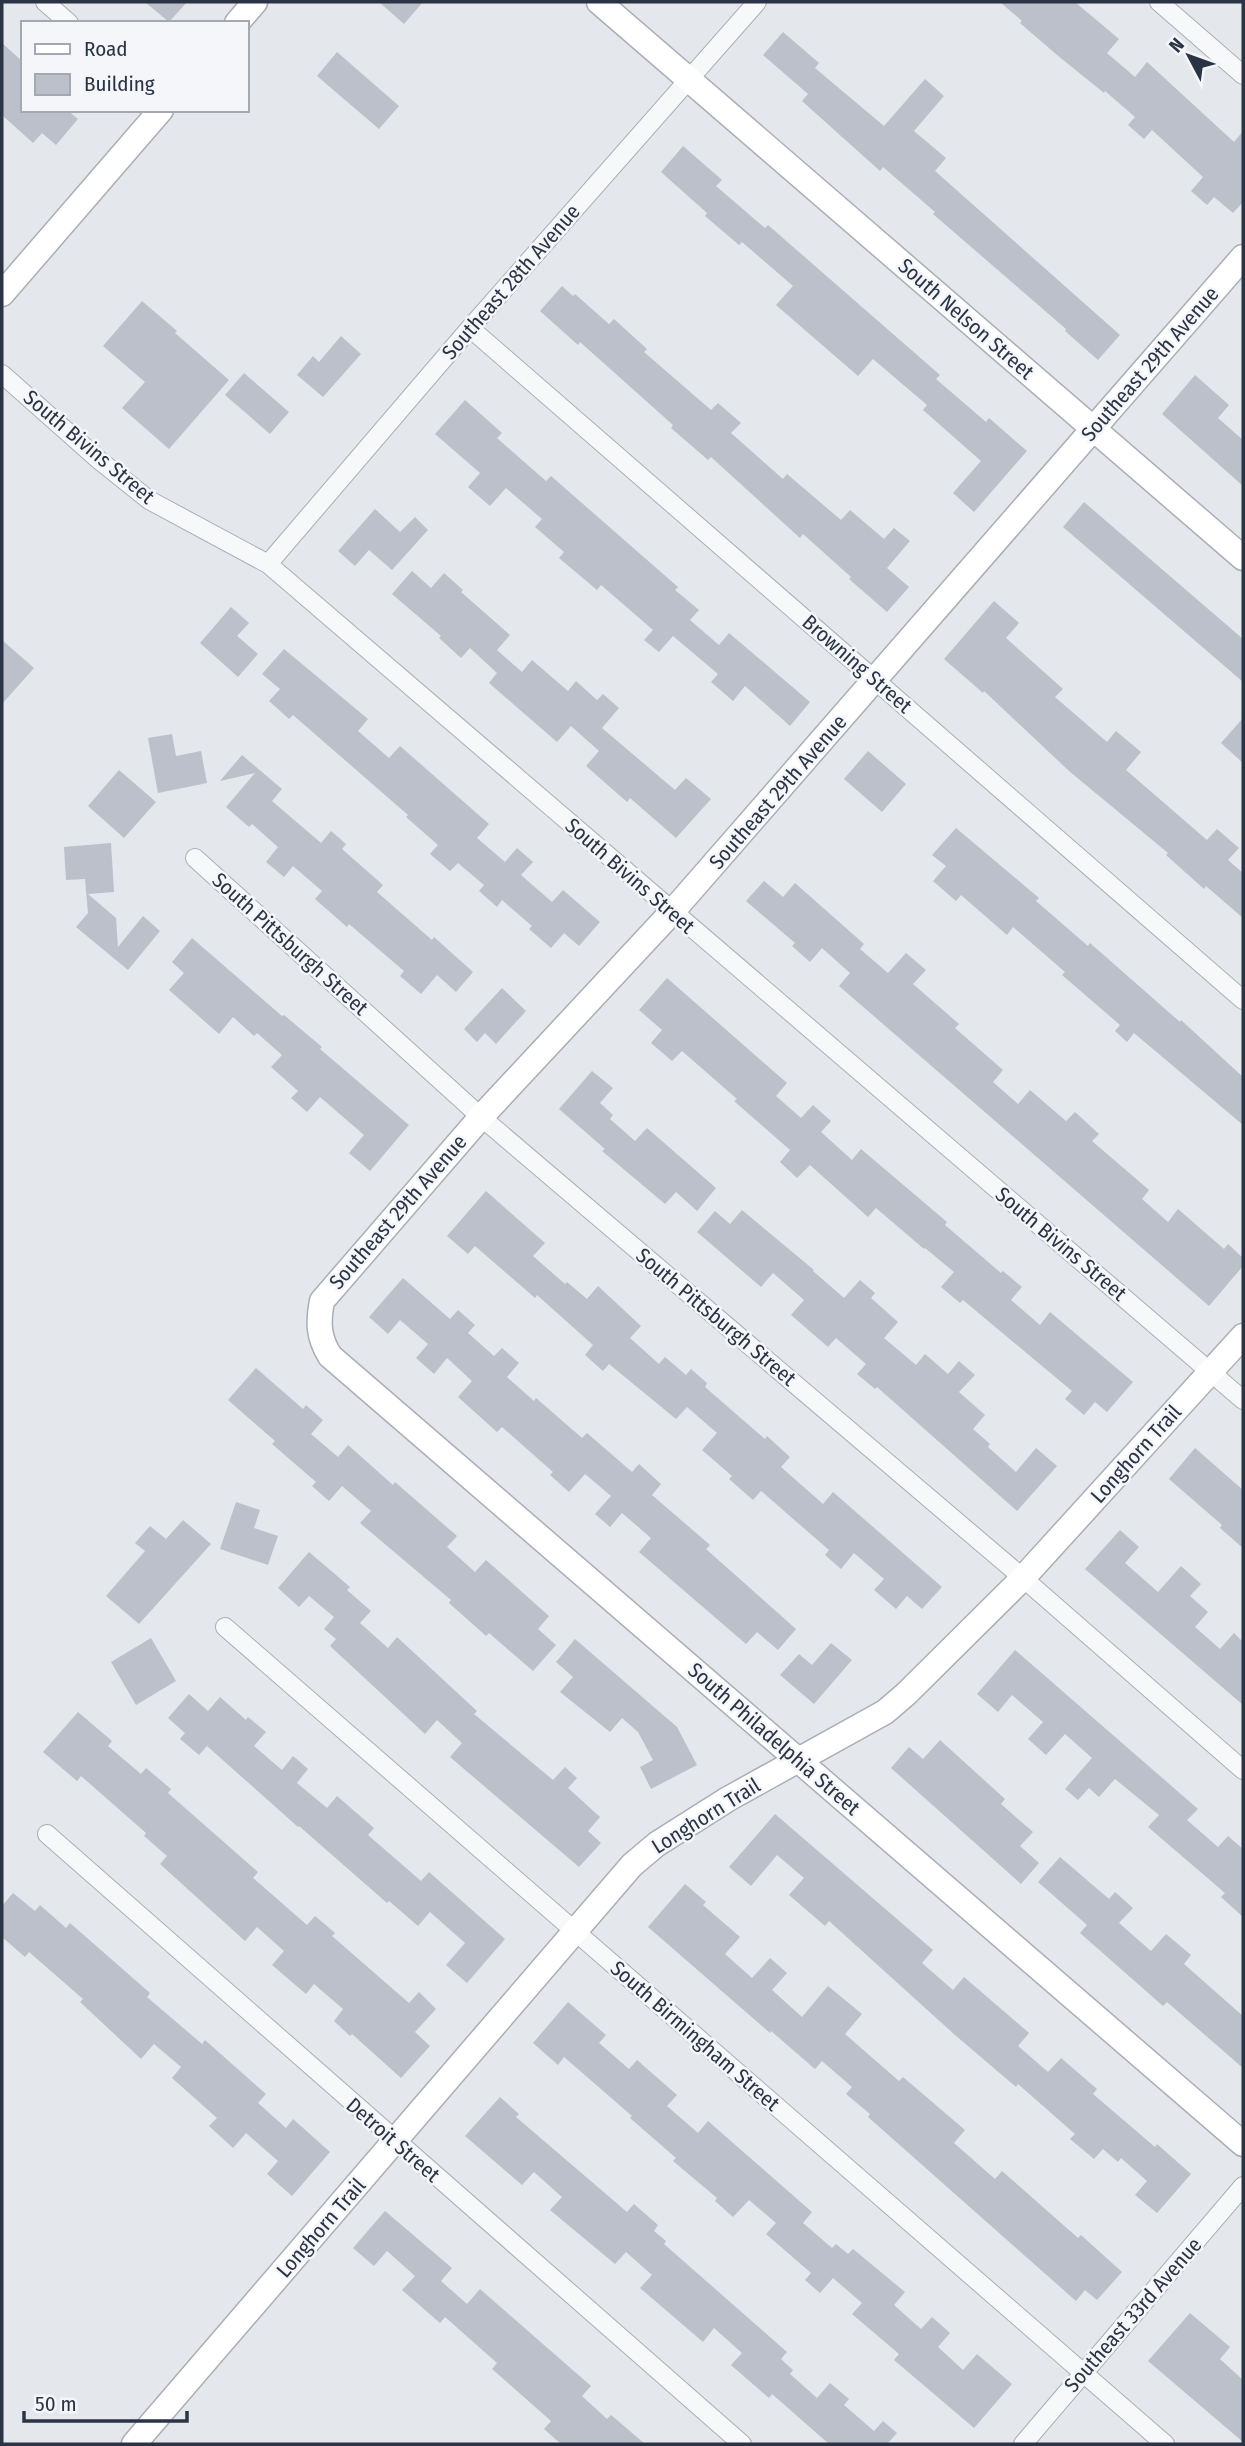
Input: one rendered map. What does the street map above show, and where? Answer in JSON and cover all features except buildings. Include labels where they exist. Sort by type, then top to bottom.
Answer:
[{"type":"street","points":[[45,2],[67,21]]},
{"type":"street","points":[[239,21],[255,2]]},
{"type":"street","name":"South Nelson Street","points":[[599,2],[1243,558]]},
{"type":"street","name":"Southeast 28th Avenue","points":[[268,564],[470,328],[757,2]]},
{"type":"street","points":[[1159,2],[1243,75]]},
{"type":"street","points":[[2,294],[159,112]]},
{"type":"street","name":"Southeast 29th Avenue","points":[[318,1325],[322,1301],[481,1117],[672,912],[1243,257]]},
{"type":"street","name":"Browning Street","points":[[470,328],[1243,1000]]},
{"type":"street","name":"South Bivins Street","points":[[2,374],[149,500],[268,564],[1243,1400]]},
{"type":"street","name":"South Pittsburgh Street","points":[[195,858],[481,1117],[1023,1578],[1243,1770]]},
{"type":"street","name":"South Philadelphia Street","points":[[318,1325],[322,1344],[330,1356],[1243,2144]]},
{"type":"street","name":"Longhorn Trail","points":[[134,2444],[632,1865],[657,1844],[728,1799],[886,1712],[1023,1578],[1243,1336]]},
{"type":"street","name":"South Birmingham Street","points":[[225,1627],[1165,2444]]},
{"type":"street","name":"Detroit Street","points":[[47,1834],[742,2444]]},
{"type":"street","name":"Southeast 33rd Avenue","points":[[1023,2444],[1243,2186]]}]
